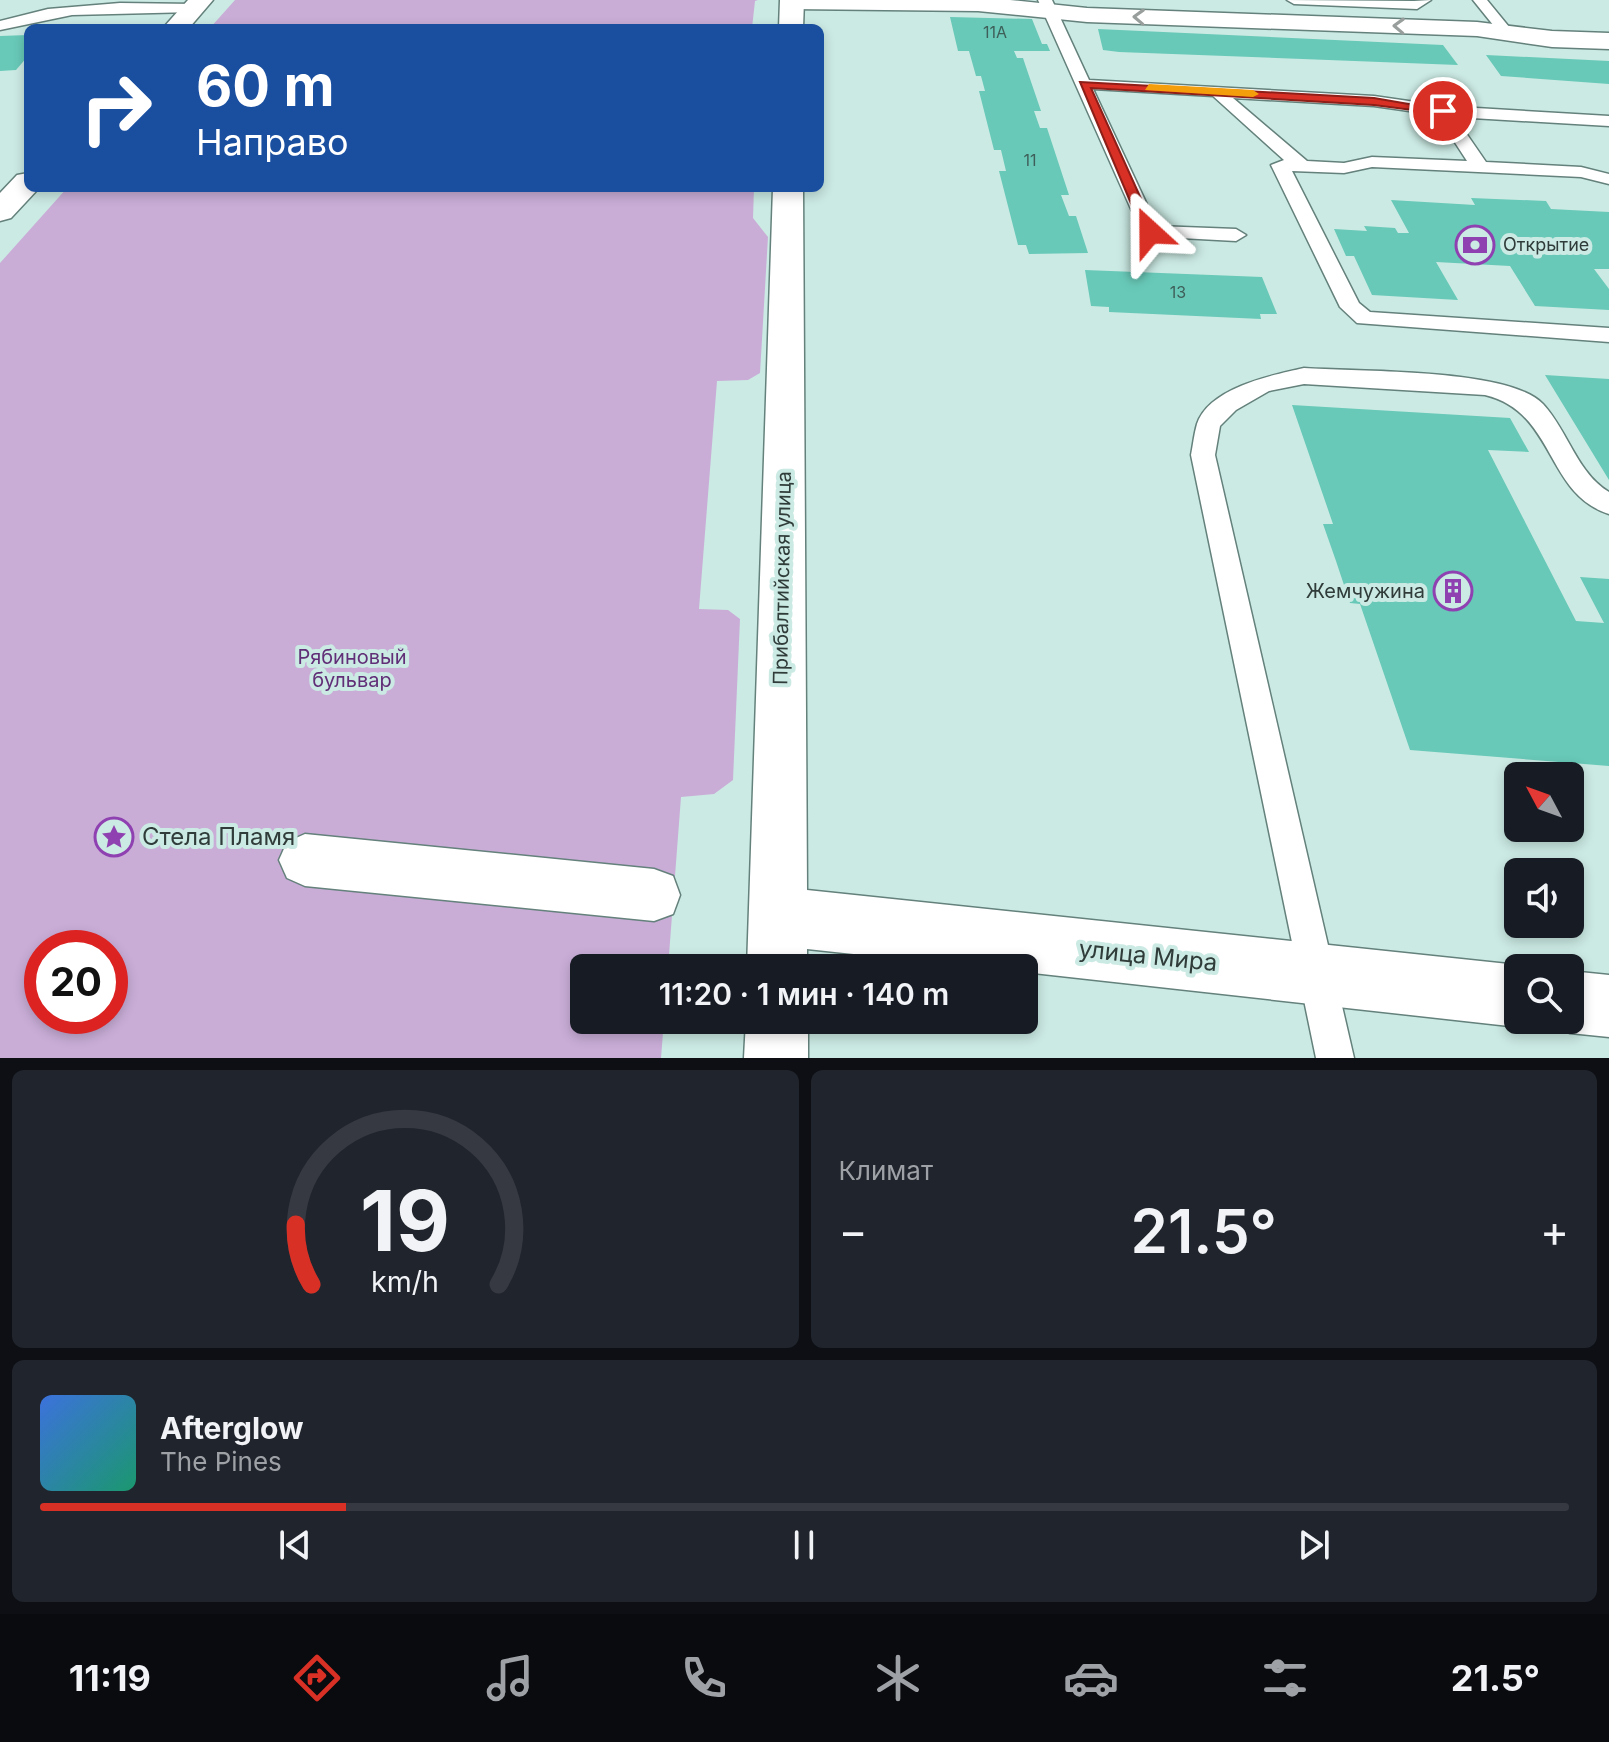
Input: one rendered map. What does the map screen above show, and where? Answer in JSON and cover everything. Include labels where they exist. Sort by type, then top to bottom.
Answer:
[{"type":"street","points":[[791,24],[792,1],[890,1],[1047,6],[1477,29],[1552,39],[1609,41]]},
{"type":"street","points":[[179,24],[198,4]]},
{"type":"street","points":[[0,211],[24,186]]},
{"type":"street","name":"Прибалтийская улица","points":[[778,942],[788,192]]},
{"type":"street","points":[[305,860],[654,895]]},
{"type":"street","name":"улица Мира","points":[[778,942],[1317,975],[1504,995]]},
{"type":"street","points":[[1584,1003],[1609,1006]]},
{"type":"street","points":[[776,1058],[777,1034]]},
{"type":"lane","points":[[1294,0],[1417,5],[1424,0]]},
{"type":"lane","points":[[1480,0],[1507,33]]},
{"type":"lane","points":[[0,26],[36,14],[86,7],[198,4]]},
{"type":"lane","points":[[1047,6],[1150,232],[1236,235]]},
{"type":"lane","points":[[1084,84],[1374,101],[1443,111],[1609,121]]},
{"type":"lane","points":[[1216,91],[1290,162],[1350,307],[1365,318],[1609,335]]},
{"type":"lane","points":[[1443,111],[1480,167]]},
{"type":"lane","points":[[1290,162],[1344,168],[1372,162],[1581,172],[1609,179]]},
{"type":"lane","points":[[1335,1058],[1203,455],[1209,423],[1228,404],[1262,385],[1304,376],[1485,387],[1515,394],[1535,410],[1586,490],[1609,504]]},
{"type":"green space","points":[[235,0],[758,0],[755,1],[752,24],[214,24]]},
{"type":"green space","name":"Рябиновый бульвар","points":[[63,192],[754,192],[753,218],[768,237],[760,373],[748,380],[717,381],[699,609],[728,610],[740,619],[733,780],[714,794],[681,797],[669,954],[570,954],[570,1034],[663,1034],[661,1058],[0,1058],[0,263]]},
{"type":"building","points":[[950,17],[1032,19],[1042,44],[1047,44],[1050,51],[1014,51],[1017,58],[1023,58],[1041,111],[1034,111],[1040,128],[1047,128],[1069,195],[1061,195],[1069,216],[1076,216],[1088,253],[1029,254],[1026,245],[1018,245],[999,171],[1006,171],[1001,150],[994,150],[979,91],[985,91],[981,76],[976,76],[969,51],[958,51]]},
{"type":"building","points":[[1098,29],[1443,45],[1458,65],[1119,52],[1103,50]]},
{"type":"building","points":[[24,35],[24,61],[16,70],[0,71],[0,36]]},
{"type":"building","points":[[1486,55],[1609,61],[1609,84],[1501,76]]},
{"type":"building","name":"Открытие","points":[[1471,198],[1546,201],[1551,209],[1609,212],[1609,269],[1594,269],[1609,289],[1609,310],[1535,306],[1510,266],[1436,262],[1458,300],[1372,295],[1354,256],[1346,256],[1334,229],[1367,231],[1364,226],[1395,228],[1398,233],[1409,233],[1391,200],[1475,205]]},
{"type":"building","points":[[1085,270],[1262,277],[1277,314],[1260,314],[1261,319],[1109,312],[1109,307],[1091,306]]},
{"type":"building","points":[[1545,375],[1609,379],[1609,480]]},
{"type":"building","name":"Жемчужина","points":[[1292,405],[1510,418],[1529,452],[1488,450],[1576,621],[1604,623],[1580,577],[1609,579],[1609,766],[1410,750],[1360,604],[1350,603],[1323,524],[1333,524]]},
{"type":"slow traffic","points":[[1149,88],[1253,94]]},
{"type":"place","name":"Открытие","points":[[1475,245]]},
{"type":"place","name":"Жемчужина","points":[[1453,591]]},
{"type":"place","name":"Стела Пламя","points":[[114,837]]},
{"type":"route","points":[[1150,232],[1084,84],[1374,101],[1443,111]]}]
